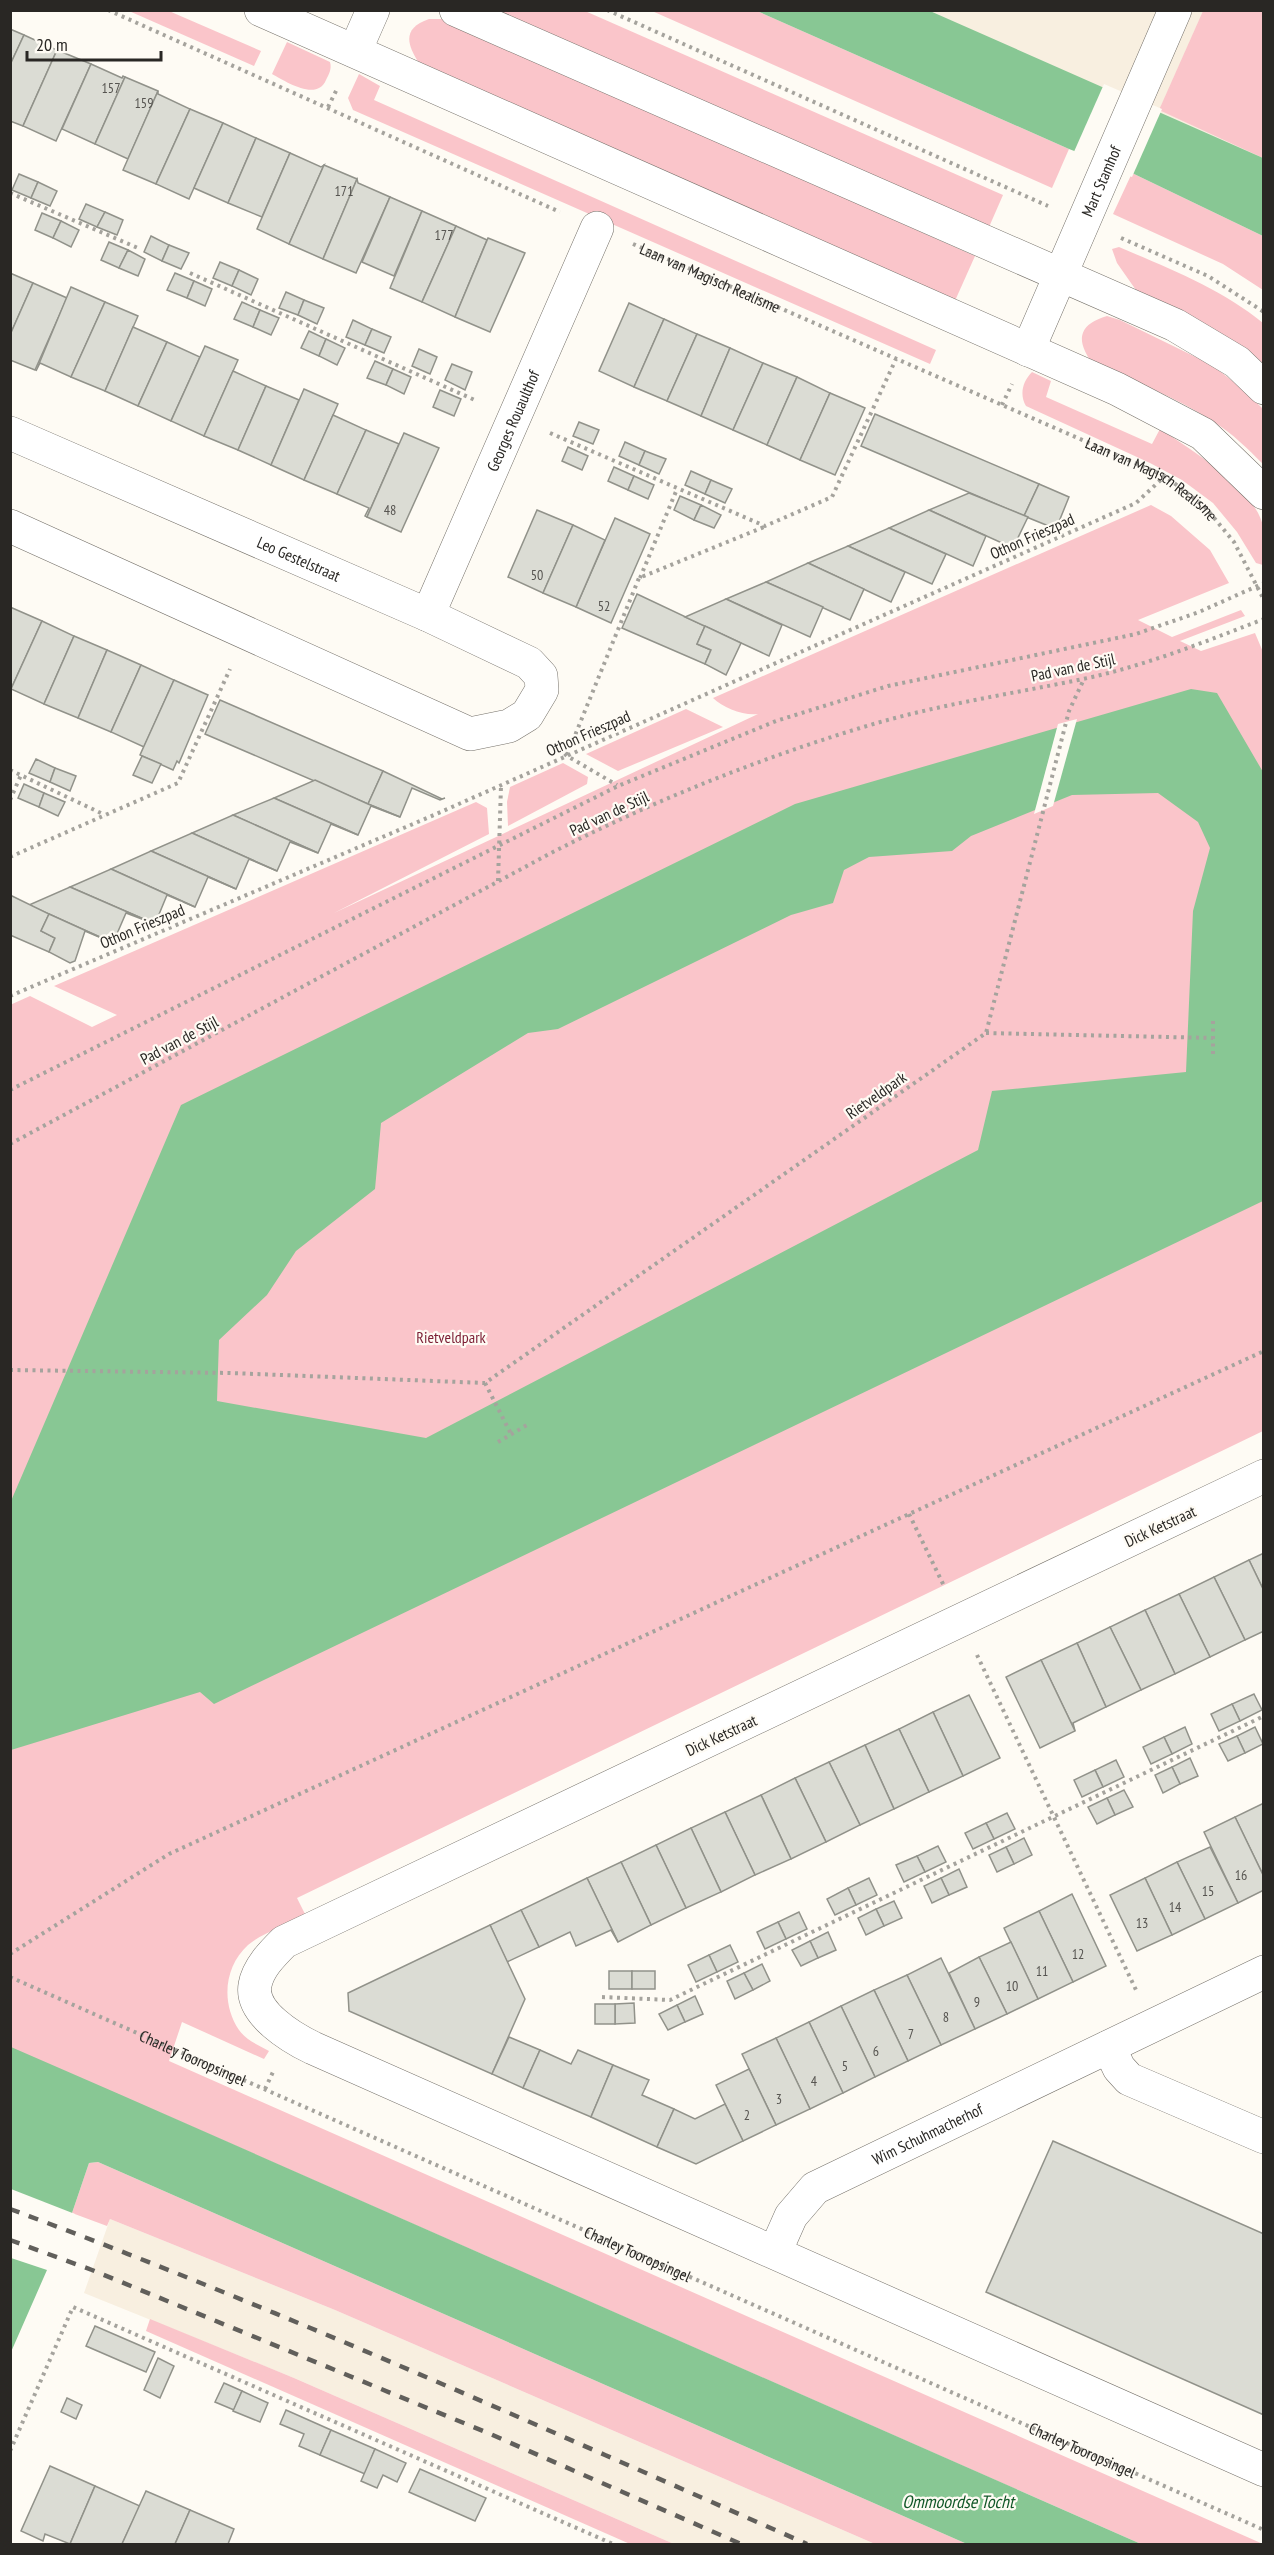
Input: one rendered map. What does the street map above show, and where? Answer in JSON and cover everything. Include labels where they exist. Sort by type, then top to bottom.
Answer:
[{"type":"street","points":[[261,10],[1117,389],[1203,434],[1263,493]]},
{"type":"street","points":[[355,51],[373,10]]},
{"type":"street","points":[[456,10],[1175,325],[1237,362],[1263,388]]},
{"type":"street","name":"Mart Stamhof","points":[[1028,350],[1175,10]]},
{"type":"street","name":"Georges Rouaulthof","points":[[428,615],[597,228]]},
{"type":"street","name":"Leo Gestelstraat","points":[[10,433],[428,615],[530,663],[541,676],[543,690],[527,715]]},
{"type":"street","points":[[10,526],[470,734],[509,726],[527,715]]},
{"type":"street","name":"Dick Ketstraat","points":[[775,2252],[290,2036],[270,2019],[257,2003],[254,1987],[260,1971],[284,1942],[1263,1476]]},
{"type":"street","name":"Wim Schuhmacherhof","points":[[775,2252],[791,2216],[815,2188],[1263,1972]]},
{"type":"street","points":[[1109,2047],[1119,2068],[1129,2079],[1263,2137]]},
{"type":"street","points":[[775,2252],[1263,2470]]},
{"type":"path","name":"Laan van Magisch Realisme","points":[[108,10],[597,228],[1165,476],[1205,507],[1234,542],[1263,600]]},
{"type":"path","points":[[607,10],[1208,276],[1263,312]]},
{"type":"path","points":[[10,193],[138,248]]},
{"type":"path","points":[[190,273],[514,418],[765,526]]},
{"type":"path","points":[[639,578],[832,497],[896,359]]},
{"type":"path","name":"Othon Frieszpad","points":[[10,996],[501,785],[1136,502],[1165,476]]},
{"type":"path","points":[[567,756],[677,489]]},
{"type":"path","name":"Pad van de Stijl","points":[[10,1090],[618,786],[776,721],[888,686],[1136,634],[1199,612],[1263,583]]},
{"type":"path","name":"Pad van de Stijl","points":[[10,1144],[498,881],[597,830],[730,772],[870,725],[936,707],[1084,679],[1174,654],[1263,619]]},
{"type":"path","points":[[10,857],[178,783],[247,633]]},
{"type":"path","points":[[1084,679],[1069,711],[986,1033],[1213,1038]]},
{"type":"path","points":[[527,715],[567,756],[618,786]]},
{"type":"path","points":[[10,770],[105,815]]},
{"type":"path","points":[[10,800],[21,775]]},
{"type":"path","points":[[498,881],[501,785]]},
{"type":"path","points":[[1213,1021],[1214,1054]]},
{"type":"path","name":"Rietveldpark","points":[[485,1383],[986,1033]]},
{"type":"path","points":[[10,1954],[169,1854],[1263,1351]]},
{"type":"path","points":[[10,1370],[230,1373],[485,1383],[511,1434]]},
{"type":"path","points":[[498,1442],[527,1425]]},
{"type":"path","points":[[909,1514],[1153,2025]]},
{"type":"path","points":[[602,1997],[670,2000],[1263,1716]]},
{"type":"path","name":"Charley Tooropsingel","points":[[10,1977],[1263,2529]]},
{"type":"path","points":[[10,2451],[73,2307],[613,2544]]},
{"type":"shaded area","points":[[798,11],[1263,11],[1263,219]]},
{"type":"shaded area","points":[[110,2219],[335,2310],[875,2544],[674,2544],[294,2378],[84,2293]]},
{"type":"green space","points":[[129,11],[169,11],[261,51],[254,66]]},
{"type":"green space","points":[[498,11],[585,11],[1003,195],[989,227]]},
{"type":"green space","points":[[652,11],[757,11],[1069,149],[1052,188]]},
{"type":"green space","points":[[1203,11],[1263,11],[1263,158],[1159,110]]},
{"type":"green space","points":[[429,19],[442,19],[975,256],[954,303],[419,63],[411,49],[409,37],[415,27]]},
{"type":"green space","points":[[287,42],[330,62],[330,71],[322,86],[308,90],[292,85],[272,74]]},
{"type":"green space","points":[[359,74],[380,86],[374,100],[936,350],[930,364],[353,110],[348,98]]},
{"type":"green space","points":[[1132,173],[1263,236],[1263,290],[1223,264],[1113,214]]},
{"type":"green space","points":[[1119,247],[1212,289],[1263,323],[1263,367],[1138,293],[1117,263],[1112,249]]},
{"type":"green space","points":[[1107,316],[1120,320],[1212,365],[1244,390],[1263,409],[1263,464],[1246,447],[1214,422],[1169,397],[1090,360],[1083,345],[1083,332],[1091,323]]},
{"type":"green space","points":[[1032,372],[1051,381],[1046,397],[1152,444],[1160,429],[1236,485],[1258,513],[1263,527],[1263,565],[1256,563],[1237,532],[1213,503],[1182,480],[1026,406],[1023,388]]},
{"type":"green space","name":"Rietveldpark","points":[[1151,505],[1171,516],[1210,550],[1229,583],[1138,620],[1172,637],[1241,610],[1245,616],[1180,641],[1201,651],[1255,633],[1263,652],[1263,1431],[297,1898],[306,1916],[253,1941],[240,1954],[230,1974],[228,1997],[233,2019],[245,2037],[269,2051],[264,2059],[182,2022],[169,2061],[1263,2544],[1141,2544],[154,2110],[11,2100],[10,1005],[30,996],[92,1027],[117,1015],[54,986],[476,802],[487,808],[489,834],[334,913],[758,714],[746,714],[734,710],[713,698]]},
{"type":"green space","points":[[686,709],[723,727],[618,771],[586,754]]},
{"type":"green space","points":[[563,763],[588,777],[587,784],[508,826],[507,802],[510,787]]},
{"type":"green space","points":[[98,2162],[967,2544],[875,2544],[335,2310],[110,2219],[107,2226],[72,2213],[89,2163]]},
{"type":"green space","points":[[150,2319],[294,2378],[674,2544],[630,2544],[146,2331]]},
{"type":"water","points":[[757,11],[930,11],[1263,158],[1263,236],[1132,173],[1069,149]]},
{"type":"water","points":[[1191,689],[1217,693],[1263,772],[1263,1201],[214,1704],[200,1692],[11,1750],[11,1501],[181,1105],[795,804]],"holes":[[[1158,793],[1198,822],[1210,848],[1193,911],[1186,1072],[992,1091],[978,1150],[426,1438],[217,1401],[219,1340],[267,1295],[296,1251],[375,1189],[381,1123],[528,1033],[558,1029],[791,915],[833,903],[844,870],[869,857],[952,851],[971,836],[1072,795]]]},
{"type":"water","name":"Ommoordse Tocht","points":[[11,2047],[1141,2544],[967,2544],[98,2162],[89,2163],[72,2213],[11,2352]]},
{"type":"pier","points":[[1104,84],[1162,109],[1132,177],[1073,154]]},
{"type":"pier","points":[[1077,719],[1053,806],[1034,814],[1058,724]]},
{"type":"pier","points":[[11,2189],[75,2214],[50,2271],[11,2258]]},
{"type":"building","points":[[10,29],[24,35],[10,65]]},
{"type":"building","points":[[24,35],[57,50],[23,126],[10,121],[10,65]]},
{"type":"building","points":[[57,50],[91,64],[56,141],[23,126]]},
{"type":"building","points":[[91,64],[122,78],[125,77],[95,144],[62,129]]},
{"type":"building","points":[[125,77],[158,91],[128,159],[95,144]]},
{"type":"building","points":[[158,91],[158,94],[190,109],[156,184],[123,170]]},
{"type":"building","points":[[190,109],[223,123],[189,199],[156,184]]},
{"type":"building","points":[[223,123],[256,138],[228,203],[194,188]]},
{"type":"building","points":[[256,138],[290,153],[262,217],[228,203]]},
{"type":"building","points":[[290,153],[321,167],[324,165],[289,244],[257,229]]},
{"type":"building","points":[[324,165],[357,179],[323,259],[289,244]]},
{"type":"building","points":[[19,174],[38,182],[31,198],[12,190]]},
{"type":"building","points":[[357,179],[358,183],[390,197],[356,273],[323,259]]},
{"type":"building","points":[[38,182],[57,191],[50,206],[31,198]]},
{"type":"building","points":[[390,197],[422,211],[394,276],[362,262]]},
{"type":"building","points":[[86,204],[105,212],[97,227],[79,219]]},
{"type":"building","points":[[422,211],[456,226],[422,302],[390,288]]},
{"type":"building","points":[[105,212],[123,220],[117,235],[97,227]]},
{"type":"building","points":[[42,213],[61,221],[53,238],[35,230]]},
{"type":"building","points":[[61,221],[79,230],[71,247],[53,238]]},
{"type":"building","points":[[456,226],[487,240],[455,317],[422,302]]},
{"type":"building","points":[[151,236],[169,245],[162,261],[144,252]]},
{"type":"building","points":[[488,238],[525,253],[490,332],[455,317]]},
{"type":"building","points":[[109,242],[128,250],[119,268],[101,260]]},
{"type":"building","points":[[169,245],[189,253],[181,269],[162,261]]},
{"type":"building","points":[[128,250],[145,259],[138,276],[119,268]]},
{"type":"building","points":[[220,262],[239,270],[232,286],[213,278]]},
{"type":"building","points":[[239,270],[258,279],[251,295],[232,286]]},
{"type":"building","points":[[10,273],[33,283],[10,335]]},
{"type":"building","points":[[175,273],[194,281],[187,298],[167,290]]},
{"type":"building","points":[[194,281],[212,289],[205,306],[187,298]]},
{"type":"building","points":[[33,283],[67,298],[35,370],[10,360],[10,335]]},
{"type":"building","points":[[71,287],[105,302],[71,377],[40,363],[36,371]]},
{"type":"building","points":[[286,292],[304,300],[298,315],[279,308]]},
{"type":"building","points":[[304,300],[324,308],[317,324],[298,315]]},
{"type":"building","points":[[105,302],[138,316],[105,391],[71,377]]},
{"type":"building","points":[[242,302],[260,310],[253,327],[234,319]]},
{"type":"building","points":[[629,303],[664,319],[634,387],[599,371]]},
{"type":"building","points":[[260,310],[279,318],[271,335],[253,327]]},
{"type":"building","points":[[664,319],[697,334],[667,401],[634,387]]},
{"type":"building","points":[[353,320],[372,329],[365,345],[346,337]]},
{"type":"building","points":[[133,327],[167,342],[138,406],[105,391]]},
{"type":"building","points":[[372,329],[391,337],[384,353],[365,345]]},
{"type":"building","points":[[309,331],[326,339],[319,356],[301,348]]},
{"type":"building","points":[[697,334],[730,348],[701,416],[667,401]]},
{"type":"building","points":[[326,339],[345,348],[337,365],[319,356]]},
{"type":"building","points":[[167,342],[200,357],[171,421],[138,406]]},
{"type":"building","points":[[205,346],[238,360],[204,436],[171,421]]},
{"type":"building","points":[[730,348],[763,363],[733,430],[701,416]]},
{"type":"building","points":[[419,349],[437,357],[430,374],[412,366]]},
{"type":"building","points":[[375,361],[393,369],[386,385],[367,378]]},
{"type":"building","points":[[763,363],[797,377],[767,445],[733,430]]},
{"type":"building","points":[[452,364],[472,372],[465,390],[445,380]]},
{"type":"building","points":[[393,369],[411,377],[404,394],[386,385]]},
{"type":"building","points":[[233,371],[266,386],[238,450],[204,436]]},
{"type":"building","points":[[797,377],[830,393],[800,460],[767,445]]},
{"type":"building","points":[[266,386],[299,400],[271,465],[238,450]]},
{"type":"building","points":[[304,389],[338,404],[304,480],[271,465]]},
{"type":"building","points":[[440,390],[461,399],[454,416],[433,407]]},
{"type":"building","points":[[830,393],[865,408],[835,475],[800,460]]},
{"type":"building","points":[[875,414],[1039,484],[1024,516],[861,446]]},
{"type":"building","points":[[333,415],[366,430],[337,494],[304,480]]},
{"type":"building","points":[[579,422],[599,430],[593,444],[573,436]]},
{"type":"building","points":[[366,430],[399,444],[367,517],[365,516],[369,508],[337,494]]},
{"type":"building","points":[[404,433],[439,448],[401,532],[367,517]]},
{"type":"building","points":[[625,442],[645,451],[639,465],[619,456]]},
{"type":"building","points":[[568,447],[588,456],[582,470],[562,461]]},
{"type":"building","points":[[645,451],[666,459],[659,474],[639,465]]},
{"type":"building","points":[[614,467],[634,476],[628,490],[608,481]]},
{"type":"building","points":[[691,471],[711,480],[705,494],[685,485]]},
{"type":"building","points":[[634,476],[654,485],[648,499],[628,490]]},
{"type":"building","points":[[711,480],[732,489],[725,503],[705,494]]},
{"type":"building","points":[[1039,484],[1069,497],[1056,529],[1024,516]]},
{"type":"building","points":[[969,493],[1028,517],[1013,548],[929,510]]},
{"type":"building","points":[[680,496],[701,505],[694,520],[674,510]]},
{"type":"building","points":[[701,505],[721,515],[714,528],[694,520]]},
{"type":"building","points":[[537,510],[573,525],[543,593],[508,577]]},
{"type":"building","points":[[929,510],[986,536],[973,566],[889,528]]},
{"type":"building","points":[[615,518],[650,534],[611,623],[576,607]]},
{"type":"building","points":[[573,525],[605,540],[576,607],[543,593]]},
{"type":"building","points":[[889,528],[946,554],[932,584],[848,546]]},
{"type":"building","points":[[848,546],[905,572],[891,602],[808,563]]},
{"type":"building","points":[[808,563],[864,589],[850,620],[766,582]]},
{"type":"building","points":[[766,582],[823,607],[810,637],[726,599]]},
{"type":"building","points":[[637,594],[705,626],[697,644],[711,650],[705,664],[622,628]]},
{"type":"building","points":[[726,599],[782,625],[769,656],[685,617]]},
{"type":"building","points":[[10,607],[42,621],[11,689],[10,688]]},
{"type":"building","points":[[42,621],[74,636],[44,704],[11,689]]},
{"type":"building","points":[[705,626],[741,643],[726,675],[705,664],[711,650],[697,644]]},
{"type":"building","points":[[74,636],[107,650],[78,718],[44,704]]},
{"type":"building","points":[[107,650],[141,665],[111,732],[78,718]]},
{"type":"building","points":[[141,665],[174,680],[144,747],[111,732]]},
{"type":"building","points":[[174,680],[208,695],[179,763],[177,761],[173,770],[140,755]]},
{"type":"building","points":[[220,700],[383,771],[368,804],[205,734]]},
{"type":"building","points":[[142,756],[161,764],[152,783],[133,775]]},
{"type":"building","points":[[36,759],[55,768],[50,782],[29,773]]},
{"type":"building","points":[[55,768],[76,776],[70,791],[50,782]]},
{"type":"building","points":[[383,771],[442,799],[445,798],[440,800],[412,788],[400,817],[368,804]]},
{"type":"building","points":[[315,780],[400,817],[371,806],[358,835],[274,798]]},
{"type":"building","points":[[24,784],[44,793],[39,807],[18,798]]},
{"type":"building","points":[[44,793],[65,802],[58,816],[39,807]]},
{"type":"building","points":[[274,798],[358,835],[331,824],[318,853],[233,815]]},
{"type":"building","points":[[233,815],[318,853],[290,842],[277,871],[192,833]]},
{"type":"building","points":[[192,833],[277,871],[249,859],[236,889],[151,851]]},
{"type":"building","points":[[151,851],[236,889],[208,877],[195,907],[111,869]]},
{"type":"building","points":[[111,869],[195,907],[167,895],[155,924],[70,887]]},
{"type":"building","points":[[70,887],[155,924],[126,913],[113,943],[29,905]]},
{"type":"building","points":[[10,895],[49,914],[41,931],[55,938],[49,952],[10,935]]},
{"type":"building","points":[[49,914],[113,943],[85,931],[75,961],[70,963],[49,952],[55,938],[41,931]]},
{"type":"building","points":[[1264,1553],[1264,1591],[1249,1560]]},
{"type":"building","points":[[1249,1560],[1264,1591],[1264,1631],[1245,1640],[1214,1577]]},
{"type":"building","points":[[1214,1577],[1245,1640],[1210,1657],[1179,1594]]},
{"type":"building","points":[[1179,1594],[1210,1657],[1175,1674],[1145,1610]]},
{"type":"building","points":[[1145,1610],[1175,1674],[1141,1690],[1110,1627]]},
{"type":"building","points":[[1110,1627],[1141,1690],[1106,1707],[1077,1643]]},
{"type":"building","points":[[1077,1643],[1106,1707],[1073,1723],[1075,1731],[1041,1660]]},
{"type":"building","points":[[1041,1660],[1075,1731],[1040,1748],[1006,1677]]},
{"type":"building","points":[[1254,1694],[1262,1710],[1240,1721],[1232,1704]]},
{"type":"building","points":[[969,1695],[1000,1758],[963,1776],[933,1712]]},
{"type":"building","points":[[1232,1704],[1240,1721],[1219,1731],[1211,1714]]},
{"type":"building","points":[[933,1712],[963,1776],[929,1792],[899,1729]]},
{"type":"building","points":[[1185,1727],[1192,1744],[1172,1754],[1164,1737]]},
{"type":"building","points":[[1255,1727],[1263,1744],[1245,1753],[1237,1736]]},
{"type":"building","points":[[899,1729],[929,1792],[894,1809],[865,1745]]},
{"type":"building","points":[[1237,1736],[1245,1753],[1228,1761],[1219,1744]]},
{"type":"building","points":[[1164,1737],[1172,1754],[1151,1764],[1143,1747]]},
{"type":"building","points":[[865,1745],[894,1809],[860,1825],[829,1762]]},
{"type":"building","points":[[1190,1758],[1198,1776],[1180,1784],[1172,1767]]},
{"type":"building","points":[[1116,1760],[1124,1777],[1103,1787],[1095,1770]]},
{"type":"building","points":[[829,1762],[860,1825],[826,1842],[795,1778]]},
{"type":"building","points":[[1172,1767],[1180,1784],[1163,1793],[1155,1775]]},
{"type":"building","points":[[1095,1770],[1103,1787],[1082,1797],[1074,1780]]},
{"type":"building","points":[[795,1778],[826,1842],[791,1859],[761,1795]]},
{"type":"building","points":[[1124,1790],[1133,1807],[1115,1815],[1107,1798]]},
{"type":"building","points":[[761,1795],[791,1859],[755,1875],[725,1812]]},
{"type":"building","points":[[1107,1798],[1115,1815],[1097,1824],[1088,1807]]},
{"type":"building","points":[[1264,1803],[1264,1877],[1235,1817]]},
{"type":"building","points":[[725,1812],[755,1875],[721,1892],[691,1828]]},
{"type":"building","points":[[1007,1813],[1015,1829],[994,1839],[986,1823]]},
{"type":"building","points":[[1235,1817],[1264,1877],[1264,1890],[1238,1903],[1204,1832]]},
{"type":"building","points":[[986,1823],[994,1839],[973,1849],[965,1833]]},
{"type":"building","points":[[691,1828],[721,1892],[686,1908],[656,1845]]},
{"type":"building","points":[[1024,1838],[1032,1855],[1014,1864],[1006,1847]]},
{"type":"building","points":[[656,1845],[686,1908],[651,1925],[621,1862]]},
{"type":"building","points":[[938,1846],[946,1862],[925,1872],[917,1856]]},
{"type":"building","points":[[1006,1847],[1014,1864],[997,1872],[989,1855]]},
{"type":"building","points":[[1210,1847],[1238,1903],[1205,1919],[1177,1862]]},
{"type":"building","points":[[917,1856],[925,1872],[904,1882],[896,1865]]},
{"type":"building","points":[[621,1862],[651,1925],[618,1942],[587,1878]]},
{"type":"building","points":[[1177,1862],[1205,1919],[1172,1935],[1145,1878]]},
{"type":"building","points":[[959,1869],[967,1887],[949,1895],[941,1878]]},
{"type":"building","points":[[587,1878],[618,1942],[611,1930],[576,1946],[570,1932],[539,1947],[521,1910]]},
{"type":"building","points":[[869,1878],[877,1895],[856,1905],[848,1888]]},
{"type":"building","points":[[941,1878],[949,1895],[932,1903],[924,1886]]},
{"type":"building","points":[[1145,1878],[1172,1935],[1137,1951],[1110,1895]]},
{"type":"building","points":[[848,1888],[856,1905],[835,1915],[827,1899]]},
{"type":"building","points":[[1072,1894],[1106,1966],[1073,1982],[1039,1911]]},
{"type":"building","points":[[894,1901],[902,1918],[884,1926],[876,1909]]},
{"type":"building","points":[[876,1909],[884,1926],[866,1935],[858,1918]]},
{"type":"building","points":[[521,1910],[539,1947],[507,1962],[490,1925]]},
{"type":"building","points":[[1039,1911],[1073,1982],[1038,1999],[1004,1928]]},
{"type":"building","points":[[799,1912],[807,1929],[786,1939],[778,1922]]},
{"type":"building","points":[[778,1922],[786,1939],[765,1949],[757,1932]]},
{"type":"building","points":[[490,1925],[525,1999],[492,2074],[349,2011],[348,1993]]},
{"type":"building","points":[[828,1932],[836,1950],[818,1958],[810,1941]]},
{"type":"building","points":[[810,1941],[818,1958],[801,1966],[792,1950]]},
{"type":"building","points":[[1011,1942],[1038,1999],[1007,2014],[979,1957]]},
{"type":"building","points":[[730,1945],[738,1962],[717,1972],[709,1955]]},
{"type":"building","points":[[709,1955],[717,1972],[696,1982],[688,1965]]},
{"type":"building","points":[[979,1957],[1007,2014],[975,2029],[949,1973]]},
{"type":"building","points":[[941,1958],[975,2029],[941,2045],[907,1975]]},
{"type":"building","points":[[762,1964],[770,1981],[753,1990],[744,1973]]},
{"type":"building","points":[[609,1971],[632,1971],[632,1989],[609,1989]]},
{"type":"building","points":[[632,1971],[655,1971],[655,1989],[632,1989]]},
{"type":"building","points":[[744,1973],[753,1990],[735,1999],[727,1981]]},
{"type":"building","points":[[907,1975],[941,2045],[908,2061],[874,1990]]},
{"type":"building","points":[[874,1990],[908,2061],[875,2077],[841,2006]]},
{"type":"building","points":[[695,1996],[703,2014],[685,2022],[677,2005]]},
{"type":"building","points":[[634,2003],[635,2023],[615,2024],[615,2004]]},
{"type":"building","points":[[595,2004],[615,2004],[615,2024],[595,2024]]},
{"type":"building","points":[[677,2005],[685,2022],[668,2030],[659,2014]]},
{"type":"building","points":[[841,2006],[875,2077],[843,2093],[809,2022]]},
{"type":"building","points":[[809,2022],[843,2093],[810,2109],[776,2038]]},
{"type":"building","points":[[509,2037],[540,2050],[523,2088],[492,2074]]},
{"type":"building","points":[[776,2038],[810,2109],[776,2125],[742,2054]]},
{"type":"building","points":[[540,2050],[571,2064],[578,2050],[613,2065],[591,2117],[523,2088]]},
{"type":"building","points":[[613,2065],[649,2080],[642,2095],[674,2109],[657,2147],[591,2117]]},
{"type":"building","points":[[749,2069],[776,2125],[743,2141],[716,2085]]},
{"type":"building","points":[[725,2104],[743,2141],[696,2164],[657,2147],[674,2109],[695,2119]]},
{"type":"building","points":[[1053,2141],[1264,2234],[1264,2415],[986,2292]]},
{"type":"building","points":[[95,2326],[155,2352],[146,2372],[86,2346]]},
{"type":"building","points":[[158,2358],[174,2366],[160,2398],[144,2390]]},
{"type":"building","points":[[224,2383],[242,2391],[234,2410],[215,2402]]},
{"type":"building","points":[[242,2391],[268,2403],[260,2422],[233,2411]]},
{"type":"building","points":[[67,2398],[82,2405],[76,2419],[61,2412]]},
{"type":"building","points":[[286,2410],[331,2430],[320,2455],[299,2446],[304,2434],[280,2424]]},
{"type":"building","points":[[331,2430],[375,2449],[365,2474],[320,2455]]},
{"type":"building","points":[[375,2449],[406,2463],[397,2482],[383,2475],[377,2488],[361,2481]]},
{"type":"building","points":[[50,2466],[95,2486],[70,2544],[45,2534],[43,2541],[21,2531]]},
{"type":"building","points":[[420,2469],[486,2498],[475,2521],[409,2492]]},
{"type":"building","points":[[95,2486],[140,2506],[122,2544],[70,2544]]},
{"type":"building","points":[[146,2491],[190,2510],[175,2544],[122,2544]]},
{"type":"building","points":[[190,2510],[234,2529],[228,2544],[175,2544]]},
{"type":"railway","points":[[10,2209],[311,2328],[807,2544]]},
{"type":"railway","points":[[10,2240],[92,2270],[488,2433],[741,2544]]}]
